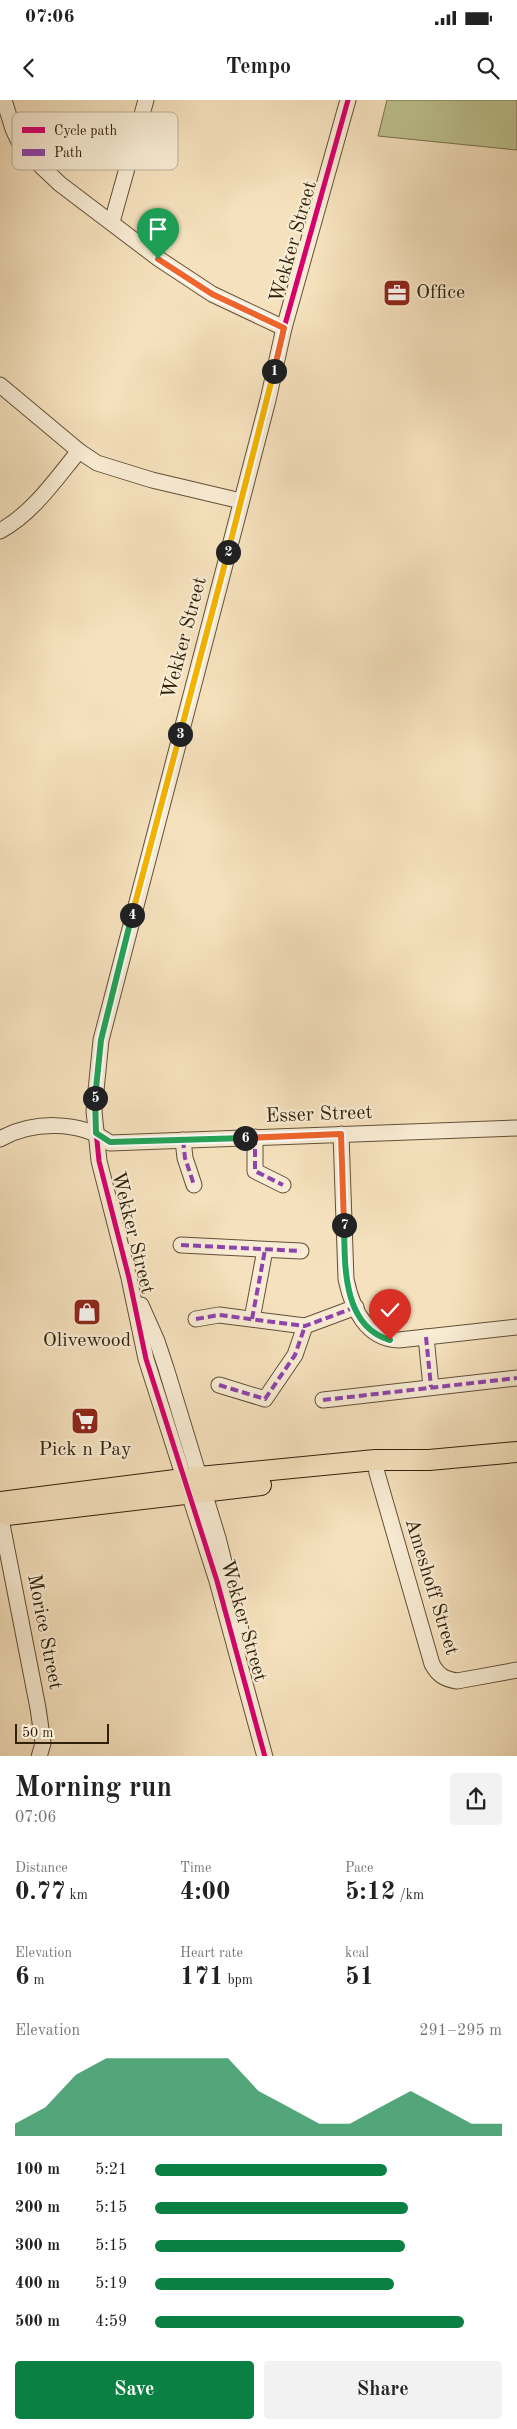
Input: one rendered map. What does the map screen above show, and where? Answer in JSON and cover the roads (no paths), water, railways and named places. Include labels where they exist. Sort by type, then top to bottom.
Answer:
[{"type":"main road","points":[[0,1502],[194,1486],[517,1452]]},
{"type":"main road","points":[[0,1515],[194,1486]]},
{"type":"street","points":[[4,100],[12,126]]},
{"type":"street","name":"Wekker Street","points":[[265,1756],[157,1342],[129,1278],[106,1195],[96,1133],[95,1094],[101,1040],[268,400],[284,328],[348,100]]},
{"type":"street","points":[[45,170],[60,184],[158,259],[212,294],[284,328]]},
{"type":"street","points":[[112,222],[126,170]]},
{"type":"street","points":[[0,385],[79,451],[109,468],[241,502]]},
{"type":"street","points":[[0,531],[14,524],[32,508],[79,451]]},
{"type":"street","name":"Esser Street","points":[[0,1139],[14,1131],[48,1126],[80,1128],[96,1133],[110,1142],[517,1128]]},
{"type":"street","points":[[341,1134],[346,1279],[349,1294],[368,1329],[380,1337],[399,1340],[517,1327]]},
{"type":"street","points":[[255,1137],[255,1171],[283,1185]]},
{"type":"street","points":[[183,1140],[185,1158],[194,1185]]},
{"type":"street","points":[[181,1245],[301,1252]]},
{"type":"street","points":[[252,1319],[265,1250]]},
{"type":"street","points":[[196,1319],[219,1314],[305,1326],[356,1307]]},
{"type":"street","points":[[219,1385],[265,1398],[295,1355],[305,1326]]},
{"type":"street","points":[[426,1337],[431,1387]]},
{"type":"street","points":[[323,1400],[517,1378]]},
{"type":"street","name":"Ameshoff Street","points":[[376,1467],[432,1664],[438,1674],[447,1680],[456,1681],[517,1670]]},
{"type":"street","name":"Wekker Street","points":[[194,1486],[276,1756]]},
{"type":"street","name":"Morice Street","points":[[0,1515],[38,1708],[43,1743],[39,1756]]},
{"type":"place","name":"Office","points":[[397,293]]},
{"type":"place","name":"Olivewood","points":[[87,1312]]},
{"type":"place","name":"Pick n Pay","points":[[85,1421]]}]
